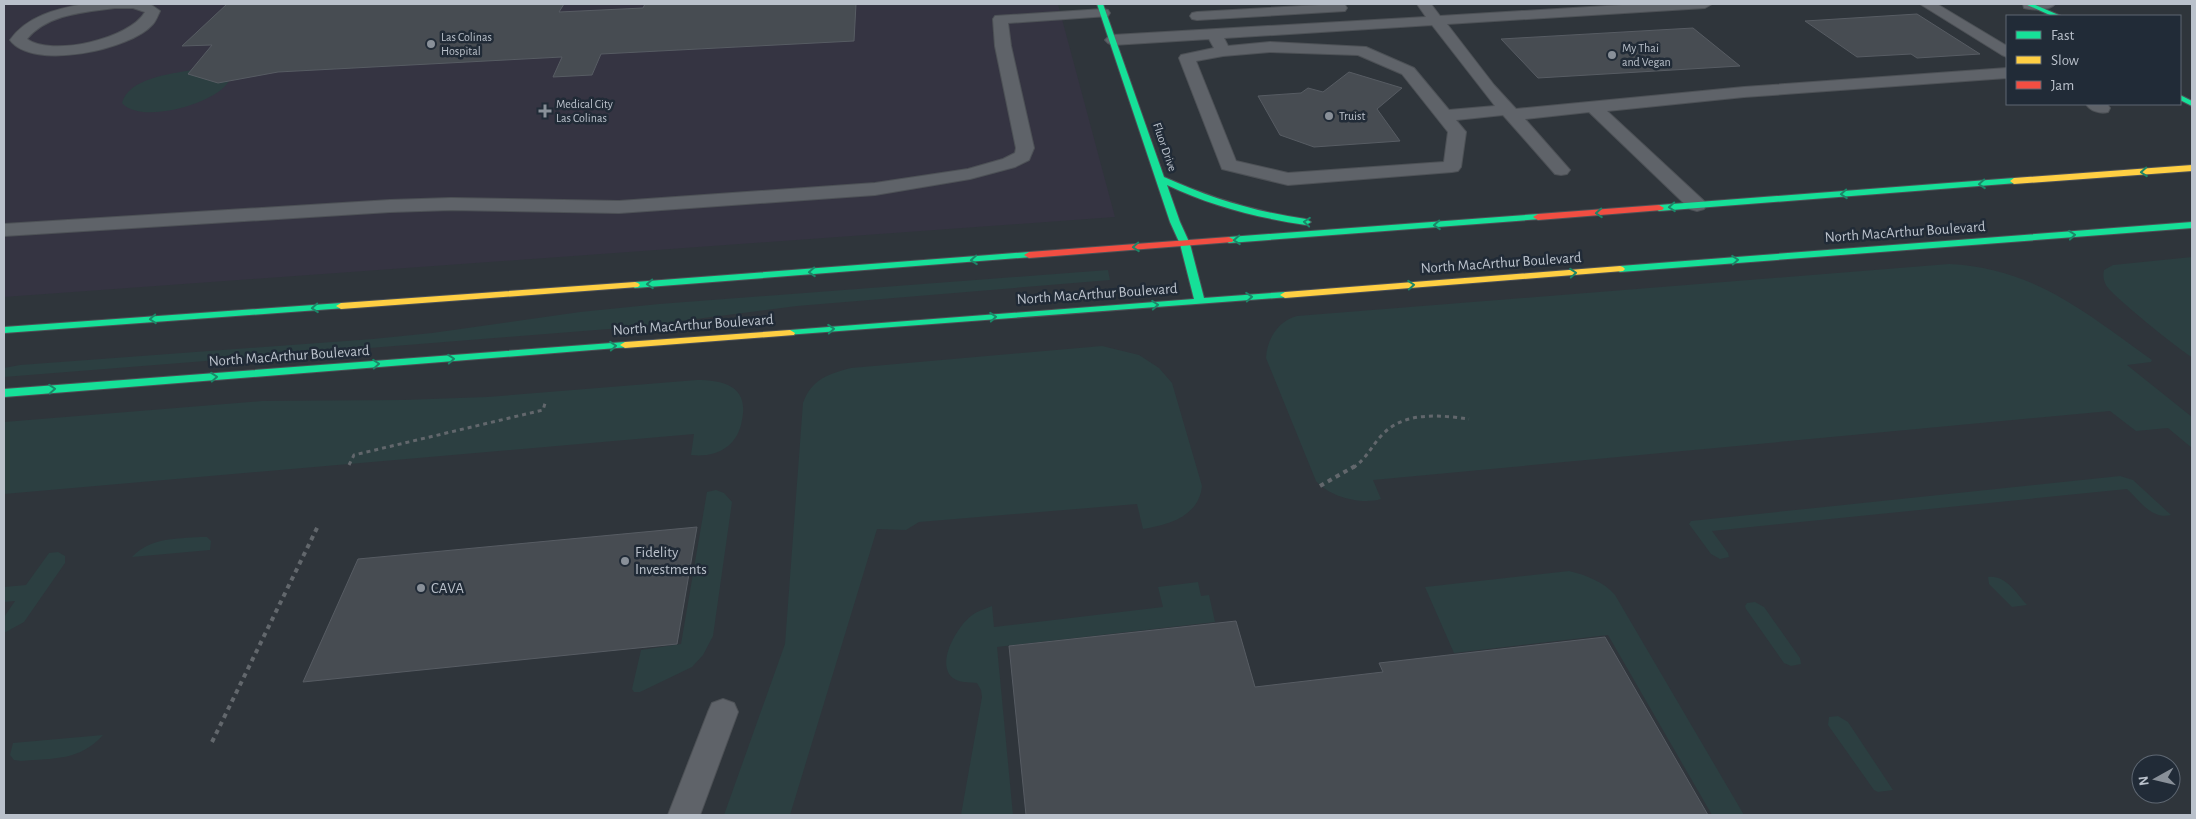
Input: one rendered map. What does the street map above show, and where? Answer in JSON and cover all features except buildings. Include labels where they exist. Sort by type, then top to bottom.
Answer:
[{"type":"main road","points":[[2028,4],[2041,15]]},
{"type":"main road","points":[[2028,4],[2056,15]]},
{"type":"main road","name":"Fluor Drive","points":[[1101,7],[1184,244],[1200,301]]},
{"type":"main road","points":[[2181,98],[2192,104]]},
{"type":"main road","points":[[4,330],[609,287],[2192,168]]},
{"type":"main road","points":[[1162,179],[1210,202],[1238,211],[1275,219],[1390,228]]},
{"type":"main road","name":"North MacArthur Boulevard","points":[[4,393],[2192,225]]},
{"type":"lane","points":[[4,33],[22,32],[50,17],[93,6],[132,4],[146,7],[153,12],[152,18],[145,26],[132,33],[92,46],[69,50],[48,51],[26,48],[21,46],[18,40],[22,32]]},
{"type":"lane","points":[[1424,4],[1488,88],[1561,170]]},
{"type":"lane","points":[[1113,40],[1705,4]]},
{"type":"lane","points":[[1927,4],[2006,51]]},
{"type":"lane","points":[[2028,4],[2048,4]]},
{"type":"lane","points":[[1195,10],[1338,6],[1354,26]]},
{"type":"lane","points":[[4,230],[390,206],[451,204],[618,207],[875,188],[970,174],[1009,163],[1022,156],[1025,148],[1003,46],[1000,14],[1101,7]]},
{"type":"lane","points":[[1195,10],[1222,51]]},
{"type":"lane","points":[[1270,47],[1361,50],[1408,71],[1457,132],[1452,167],[1288,179],[1228,165],[1187,58],[1222,51],[1270,47]]},
{"type":"lane","points":[[1443,116],[1593,108],[1744,92],[2006,73]]},
{"type":"lane","points":[[1593,108],[1697,205]]},
{"type":"lane","points":[[684,815],[723,712]]},
{"type":"path","points":[[349,465],[354,455],[543,410],[546,400]]},
{"type":"path","points":[[1320,486],[1365,459],[1382,435],[1394,424],[1410,418],[1429,416],[1469,419]]},
{"type":"path","points":[[212,742],[318,526]]},
{"type":"shaded area","name":"Medical City Las Colinas","points":[[4,4],[1058,4],[1115,217],[4,297]]},
{"type":"shaded area","points":[[192,70],[226,76],[229,81],[209,97],[177,109],[144,112],[131,109],[122,103],[126,95],[141,83],[162,76]]},
{"type":"shaded area","points":[[2192,257],[2192,357],[2119,299],[2106,285],[2103,275],[2104,270],[2113,265]]},
{"type":"shaded area","points":[[1949,264],[1979,267],[2007,274],[2033,284],[2081,310],[2152,360],[2151,362],[2127,365],[2192,417],[2192,448],[2168,428],[2136,431],[2110,411],[1373,480],[1381,499],[1364,501],[1337,495],[1322,487],[1316,481],[1266,358],[1271,338],[1279,326],[1290,318],[1297,316]]},
{"type":"shaded area","points":[[1108,270],[1110,280],[797,306],[634,327],[4,377],[4,368],[20,365],[373,339],[432,333],[580,312],[659,304]]},
{"type":"shaded area","points":[[1102,346],[1139,355],[1159,368],[1172,383],[1202,486],[1200,496],[1195,505],[1189,512],[1172,522],[1143,529],[1137,504],[919,522],[906,530],[877,529],[790,815],[724,815],[785,644],[803,403],[811,388],[828,375],[851,368]]},
{"type":"shaded area","points":[[697,380],[725,384],[733,388],[742,400],[743,409],[740,429],[731,443],[718,452],[691,455],[694,434],[4,494],[4,422],[262,401],[403,400],[487,397]]},
{"type":"shaded area","points":[[2120,476],[2133,480],[2171,515],[2164,516],[2152,512],[2127,489],[1712,531],[1728,553],[1729,557],[1720,559],[1711,554],[1689,524],[1691,521]]},
{"type":"shaded area","points":[[716,490],[724,493],[732,502],[713,636],[703,655],[692,667],[640,692],[634,692],[632,689],[641,650],[681,644],[707,492]]},
{"type":"shaded area","points":[[207,537],[211,541],[210,550],[132,557],[139,550],[156,542]]},
{"type":"shaded area","points":[[58,552],[65,556],[65,563],[24,622],[4,633],[4,617],[15,601],[4,602],[4,587],[26,585],[49,553]]},
{"type":"shaded area","points":[[1569,571],[1606,586],[1615,595],[1744,815],[1712,815],[1608,635],[1454,653],[1425,587]]},
{"type":"shaded area","points":[[1988,577],[1994,577],[2005,582],[2015,590],[2027,605],[2012,607],[1989,584]]},
{"type":"shaded area","points":[[1198,582],[1201,596],[1209,595],[1215,622],[997,647],[1013,815],[961,815],[982,697],[977,683],[955,680],[948,672],[946,664],[950,646],[965,621],[976,613],[992,606],[994,627],[1163,607],[1158,587]]},
{"type":"shaded area","points":[[1755,602],[1764,607],[1800,658],[1801,664],[1791,666],[1784,663],[1746,609],[1747,603]]},
{"type":"shaded area","points":[[1838,716],[1848,722],[1893,790],[1878,792],[1874,790],[1828,725],[1829,717]]},
{"type":"shaded area","points":[[103,735],[85,750],[66,757],[21,761],[14,760],[10,755],[13,743]]},
{"type":"traffic: fast","points":[[1100,4],[1175,222],[1185,244],[1200,301]]},
{"type":"traffic: fast","points":[[2028,4],[2056,15]]},
{"type":"traffic: fast","points":[[2181,98],[2192,104]]},
{"type":"traffic: fast","points":[[1161,179],[1196,195],[1232,207],[1268,216],[1306,222]]},
{"type":"traffic: fast","points":[[1659,208],[2014,181]]},
{"type":"traffic: fast","points":[[1229,240],[1538,217]]},
{"type":"traffic: fast","points":[[1620,269],[2192,225]]},
{"type":"traffic: fast","points":[[635,285],[1029,255]]},
{"type":"traffic: fast","points":[[790,333],[1285,295]]},
{"type":"traffic: fast","points":[[4,330],[341,306]]},
{"type":"traffic: fast","points":[[4,393],[625,345]]},
{"type":"traffic: slow","points":[[2014,181],[2192,168]]},
{"type":"traffic: slow","points":[[1285,295],[1620,269]]},
{"type":"traffic: slow","points":[[341,306],[635,285]]},
{"type":"traffic: slow","points":[[625,345],[790,333]]},
{"type":"traffic: jam","points":[[1538,217],[1659,208]]},
{"type":"traffic: jam","points":[[1029,255],[1229,240]]},
{"type":"place","name":"Las Colinas Hospital","points":[[431,44]]},
{"type":"place","name":"My Thai and Vegan","points":[[1612,55]]},
{"type":"place","name":"Medical City Las Colinas","points":[[545,111]]},
{"type":"place","name":"Truist","points":[[1329,116]]},
{"type":"place","name":"Fidelity Investments","points":[[625,561]]},
{"type":"place","name":"CAVA","points":[[421,588]]}]
